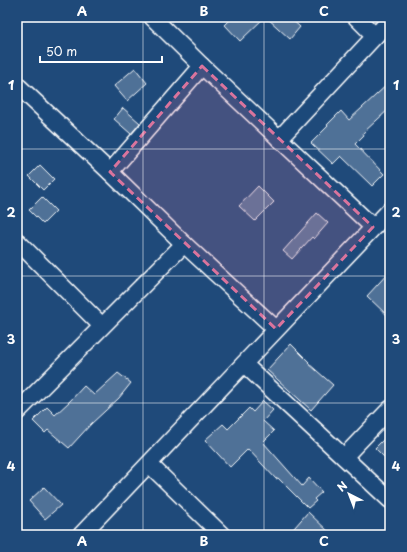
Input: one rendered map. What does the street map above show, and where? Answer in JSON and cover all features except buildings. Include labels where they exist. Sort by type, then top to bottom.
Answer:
[{"type":"street","points":[[152,17],[373,227]]},
{"type":"street","points":[[356,17],[375,36]]},
{"type":"street","points":[[279,139],[390,20]]},
{"type":"street","points":[[110,172],[202,66]]},
{"type":"street","points":[[17,85],[184,244],[276,329]]},
{"type":"street","points":[[81,535],[390,210]]},
{"type":"street","points":[[17,241],[102,326]]},
{"type":"street","points":[[17,412],[184,244]]},
{"type":"street","points":[[244,364],[390,500]]},
{"type":"street","points":[[344,457],[390,410]]},
{"type":"street","points":[[149,464],[222,535]]},
{"type":"highlighted area","points":[[202,66],[373,227],[276,329],[110,172]]}]
